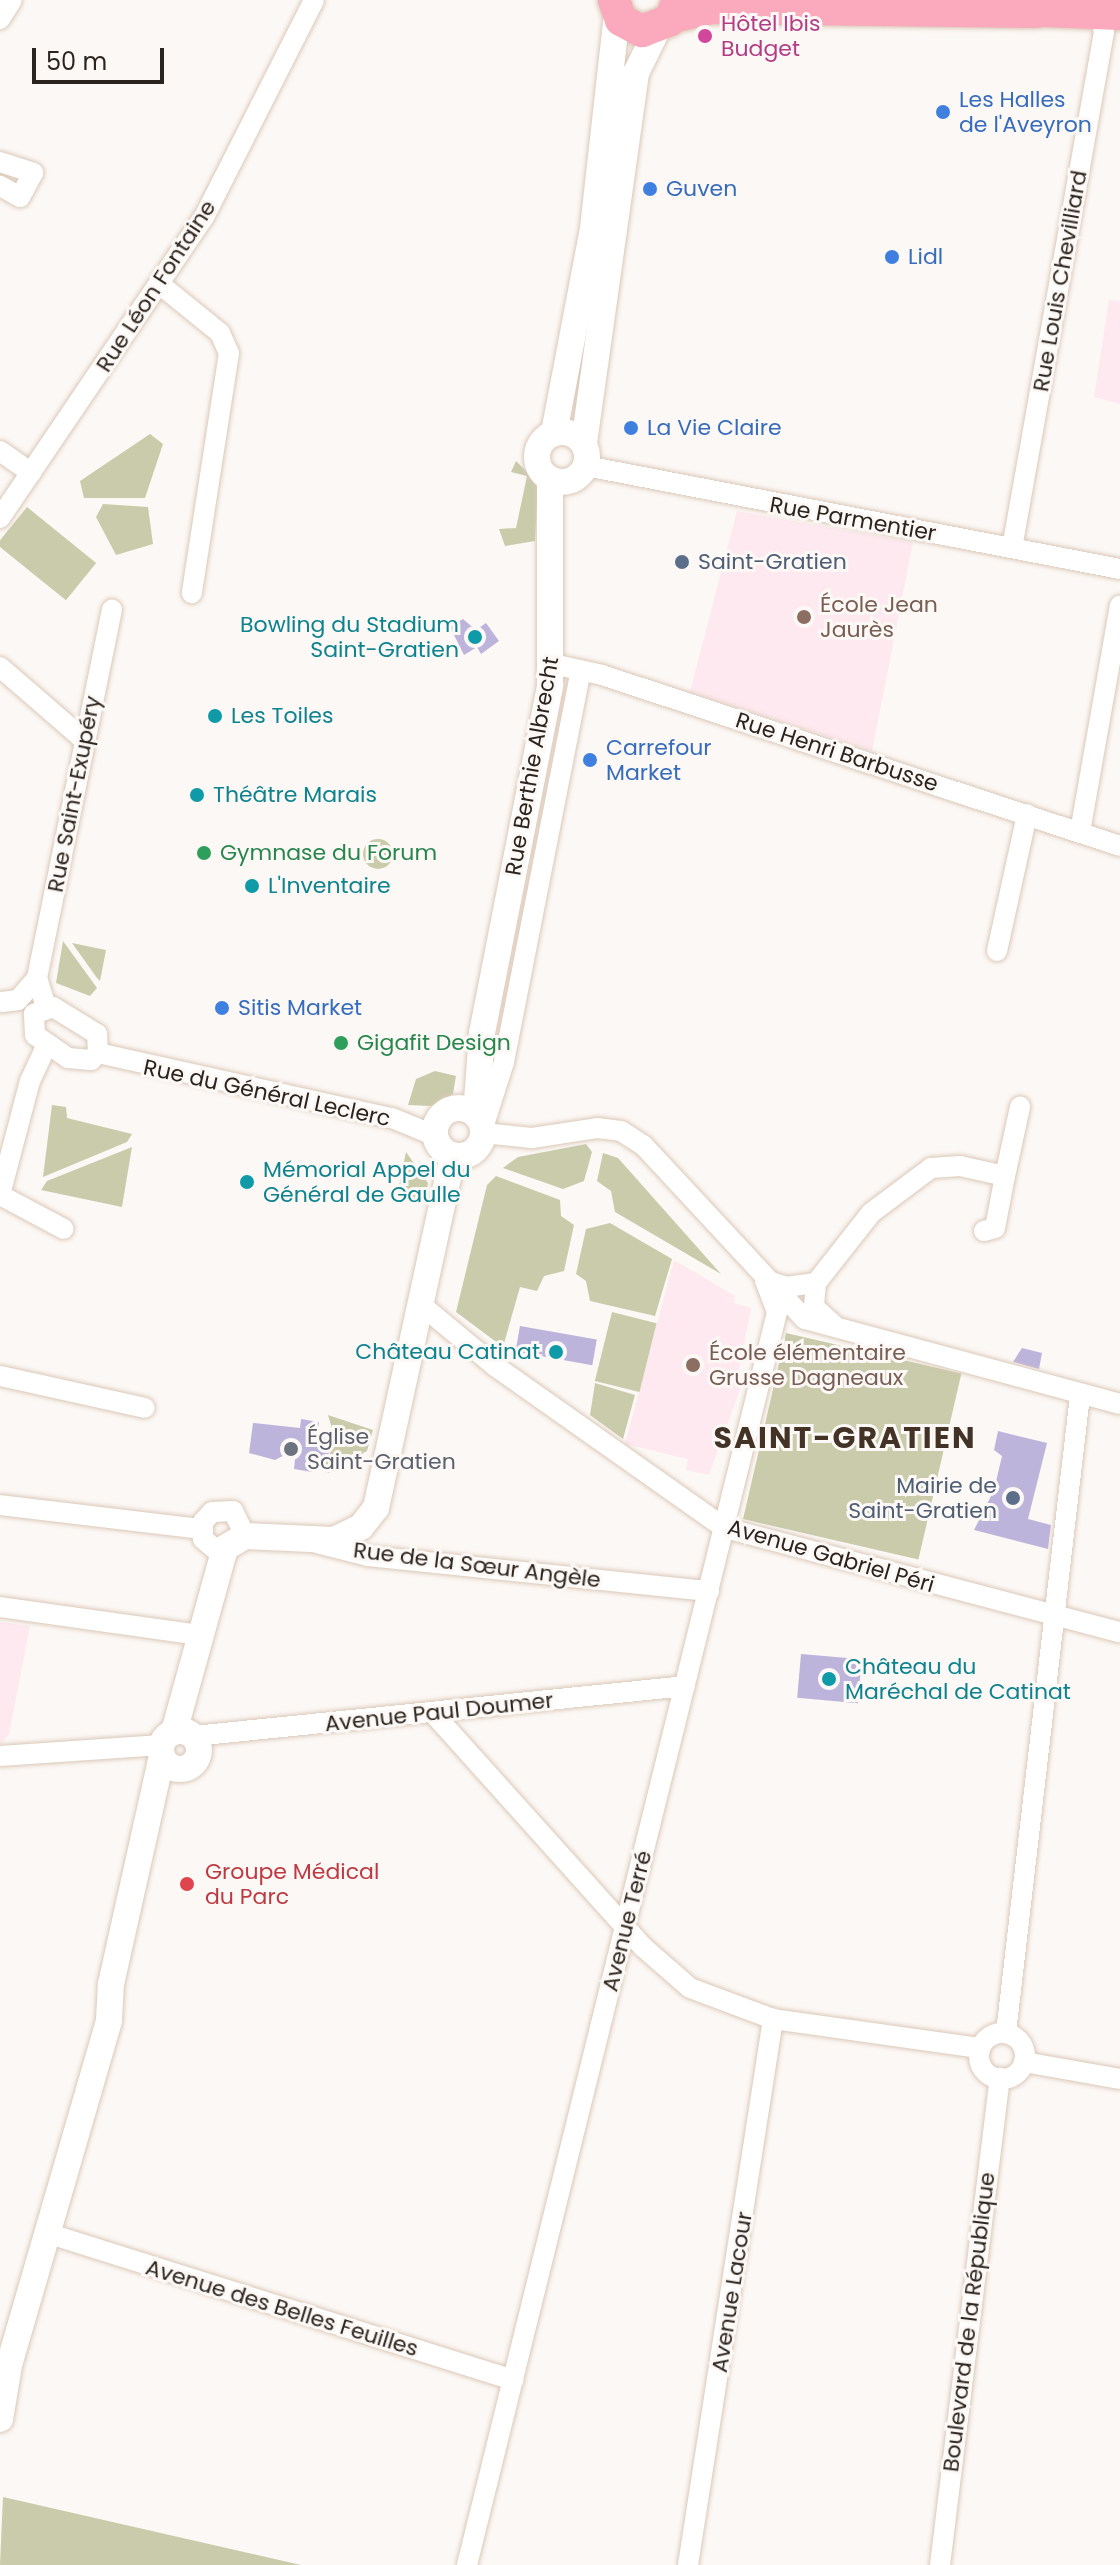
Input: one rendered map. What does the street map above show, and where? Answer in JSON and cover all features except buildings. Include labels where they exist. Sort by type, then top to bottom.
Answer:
[{"type":"main road","points":[[869,0],[1036,12]]},
{"type":"main road","points":[[611,5],[634,29],[670,15],[712,8],[1110,14]]},
{"type":"street","points":[[0,19],[12,0]]},
{"type":"street","name":"Rue Léon Fontaine","points":[[0,518],[162,286],[314,0]]},
{"type":"street","name":"Rue Berthie Albrecht","points":[[461,1128],[552,664],[555,486],[537,452],[554,433],[593,228],[618,48],[611,5]]},
{"type":"street","name":"Rue Louis Chevilliard","points":[[1012,548],[1104,32],[1110,14]]},
{"type":"street","name":"Rue Berthie Albrecht","points":[[585,455],[614,257],[636,73],[670,15]]},
{"type":"street","points":[[0,162],[33,173],[20,197],[0,186]]},
{"type":"street","name":"Rue Berthie Albrecht","points":[[575,312],[614,257]]},
{"type":"street","points":[[162,286],[220,333],[229,353],[192,593]]},
{"type":"street","points":[[554,433],[571,433],[585,455],[555,486]]},
{"type":"street","points":[[0,451],[31,473]]},
{"type":"street","name":"Rue Parmentier","points":[[585,455],[1120,569]]},
{"type":"street","points":[[1080,832],[1120,606]]},
{"type":"street","name":"Rue Saint-Exupéry","points":[[40,1011],[37,978],[83,739],[112,610]]},
{"type":"street","name":"Rue Henri Barbusse","points":[[552,664],[1120,846]]},
{"type":"street","name":"Rue Berthie Albrecht","points":[[461,1128],[504,1062],[581,671]]},
{"type":"street","points":[[1,672],[83,739]]},
{"type":"street","points":[[997,951],[1027,814]]},
{"type":"street","points":[[1,1001],[18,1000],[37,978]]},
{"type":"street","points":[[1,1001],[40,1011],[63,1010],[97,1034],[98,1053]]},
{"type":"street","points":[[40,1011],[35,1035],[47,1045],[30,1081],[0,1195],[64,1229]]},
{"type":"street","name":"Rue du Général Leclerc","points":[[47,1045],[80,1063],[98,1053],[392,1118],[532,1138],[597,1128],[621,1131],[644,1146],[765,1280],[805,1319],[1120,1404]]},
{"type":"street","points":[[984,1231],[995,1228],[1020,1107]]},
{"type":"street","points":[[313,1542],[351,1534],[376,1508],[419,1303],[461,1128]]},
{"type":"street","points":[[838,1328],[814,1307],[816,1283],[871,1213],[915,1175],[960,1166],[1005,1176]]},
{"type":"street","points":[[765,1280],[786,1287],[816,1283]]},
{"type":"street","name":"Avenue Terré","points":[[467,2565],[777,1312],[765,1280]]},
{"type":"street","name":"Avenue Gabriel Péri","points":[[419,1303],[495,1366],[725,1528],[1120,1632]]},
{"type":"street","points":[[0,1376],[145,1408]]},
{"type":"street","points":[[1006,2033],[1080,1395]]},
{"type":"street","points":[[0,1505],[201,1529]]},
{"type":"street","points":[[2,2412],[12,2352],[27,2322],[136,1881],[175,1748],[221,1554],[245,1536],[238,1515],[223,1509],[206,1517],[201,1529],[207,1546],[221,1554]]},
{"type":"street","name":"Rue de la Sœur Angèle","points":[[245,1536],[313,1542],[368,1556],[709,1591]]},
{"type":"street","points":[[0,1607],[200,1635]]},
{"type":"street","name":"Avenue Paul Doumer","points":[[0,1756],[175,1748],[433,1713],[684,1686]]},
{"type":"street","points":[[433,1713],[625,1927],[690,1988],[773,2019],[980,2048]]},
{"type":"street","name":"Avenue Lacour","points":[[688,2565],[773,2019]]},
{"type":"street","points":[[1006,2033],[1023,2047],[1024,2062],[1015,2074],[1000,2078],[983,2068],[980,2048],[988,2038],[1006,2033]]},
{"type":"street","points":[[1024,2062],[1120,2079]]},
{"type":"street","name":"Boulevard de la République","points":[[940,2565],[1000,2078]]},
{"type":"street","name":"Avenue des Belles Feuilles","points":[[50,2234],[514,2380]]},
{"type":"shaded area","points":[[1109,300],[1120,301],[1120,404],[1094,397]]},
{"type":"shaded area","name":"École Jean Jaurès","points":[[737,511],[913,542],[872,751],[690,692]]},
{"type":"shaded area","name":"École élémentaire Grusse Dagneaux","points":[[674,1260],[735,1296],[734,1303],[751,1308],[738,1376],[744,1379],[709,1475],[686,1470],[688,1459],[625,1444]]},
{"type":"shaded area","points":[[0,1622],[30,1626],[9,1734],[0,1745]]},
{"type":"green space","points":[[150,434],[163,444],[145,498],[84,498],[80,481]]},
{"type":"green space","points":[[516,461],[538,483],[535,541],[505,546],[499,529],[516,528],[527,476],[511,472]]},
{"type":"green space","points":[[103,504],[148,507],[153,544],[116,555],[96,517]]},
{"type":"green space","points":[[27,507],[96,563],[66,600],[0,547],[0,540]]},
{"type":"green space","points":[[378,839],[388,844],[393,854],[388,864],[378,869],[368,864],[363,854],[368,844]]},
{"type":"green space","points":[[63,941],[97,988],[90,996],[56,983]]},
{"type":"green space","points":[[72,943],[106,950],[100,981],[97,978]]},
{"type":"green space","points":[[435,1071],[456,1076],[453,1094],[431,1106],[408,1105],[416,1079]]},
{"type":"green space","points":[[52,1105],[66,1107],[67,1118],[132,1134],[127,1142],[43,1177]]},
{"type":"green space","points":[[586,1144],[592,1152],[584,1181],[563,1189],[503,1168],[518,1157]]},
{"type":"green space","points":[[132,1147],[122,1207],[41,1190],[47,1181]]},
{"type":"green space","points":[[406,1152],[428,1183],[425,1200],[397,1196]]},
{"type":"green space","points":[[603,1153],[618,1158],[721,1274],[615,1212],[611,1191],[597,1181]]},
{"type":"green space","points":[[496,1176],[560,1200],[561,1216],[574,1225],[564,1271],[544,1276],[537,1291],[520,1287],[503,1347],[456,1312],[487,1185]]},
{"type":"green space","points":[[610,1223],[672,1259],[655,1316],[590,1301],[586,1281],[576,1274],[586,1229]]},
{"type":"green space","points":[[612,1312],[657,1323],[639,1392],[595,1381]]},
{"type":"green space","points":[[786,1333],[961,1373],[918,1560],[743,1519]]},
{"type":"green space","points":[[595,1383],[635,1395],[623,1439],[590,1415]]},
{"type":"green space","points":[[328,1415],[373,1430],[367,1451],[328,1473],[324,1464],[336,1442]]},
{"type":"green space","points":[[3,2497],[301,2565],[0,2565]]},
{"type":"place","name":"Hôtel Ibis Budget","points":[[705,36]]},
{"type":"place","name":"Les Halles de l'Aveyron","points":[[943,112]]},
{"type":"place","name":"Guven","points":[[650,189]]},
{"type":"place","name":"Lidl","points":[[892,257]]},
{"type":"place","name":"La Vie Claire","points":[[631,428]]},
{"type":"place","name":"Saint-Gratien","points":[[682,562]]},
{"type":"place","name":"École Jean Jaurès","points":[[804,617]]},
{"type":"place","name":"Bowling du Stadium Saint-Gratien","points":[[475,637]]},
{"type":"place","name":"Les Toiles","points":[[215,716]]},
{"type":"place","name":"Carrefour Market","points":[[590,760]]},
{"type":"place","name":"Théâtre Marais","points":[[197,795]]},
{"type":"place","name":"Gymnase du Forum","points":[[204,853]]},
{"type":"place","name":"L'Inventaire","points":[[252,886]]},
{"type":"place","name":"Sitis Market","points":[[222,1008]]},
{"type":"place","name":"Gigafit Design","points":[[341,1043]]},
{"type":"place","name":"Mémorial Appel du Général de Gaulle","points":[[247,1182]]},
{"type":"place","name":"Château Catinat","points":[[556,1352]]},
{"type":"place","name":"École élémentaire Grusse Dagneaux","points":[[693,1365]]},
{"type":"place","name":"Église Saint-Gratien","points":[[291,1449]]},
{"type":"place","name":"Mairie de Saint-Gratien","points":[[1013,1498]]},
{"type":"place","name":"Château du Maréchal de Catinat","points":[[829,1679]]},
{"type":"place","name":"Groupe Médical du Parc","points":[[187,1884]]},
{"type":"district","name":"SAINT-GRATIEN","points":[[845,1438]]}]
